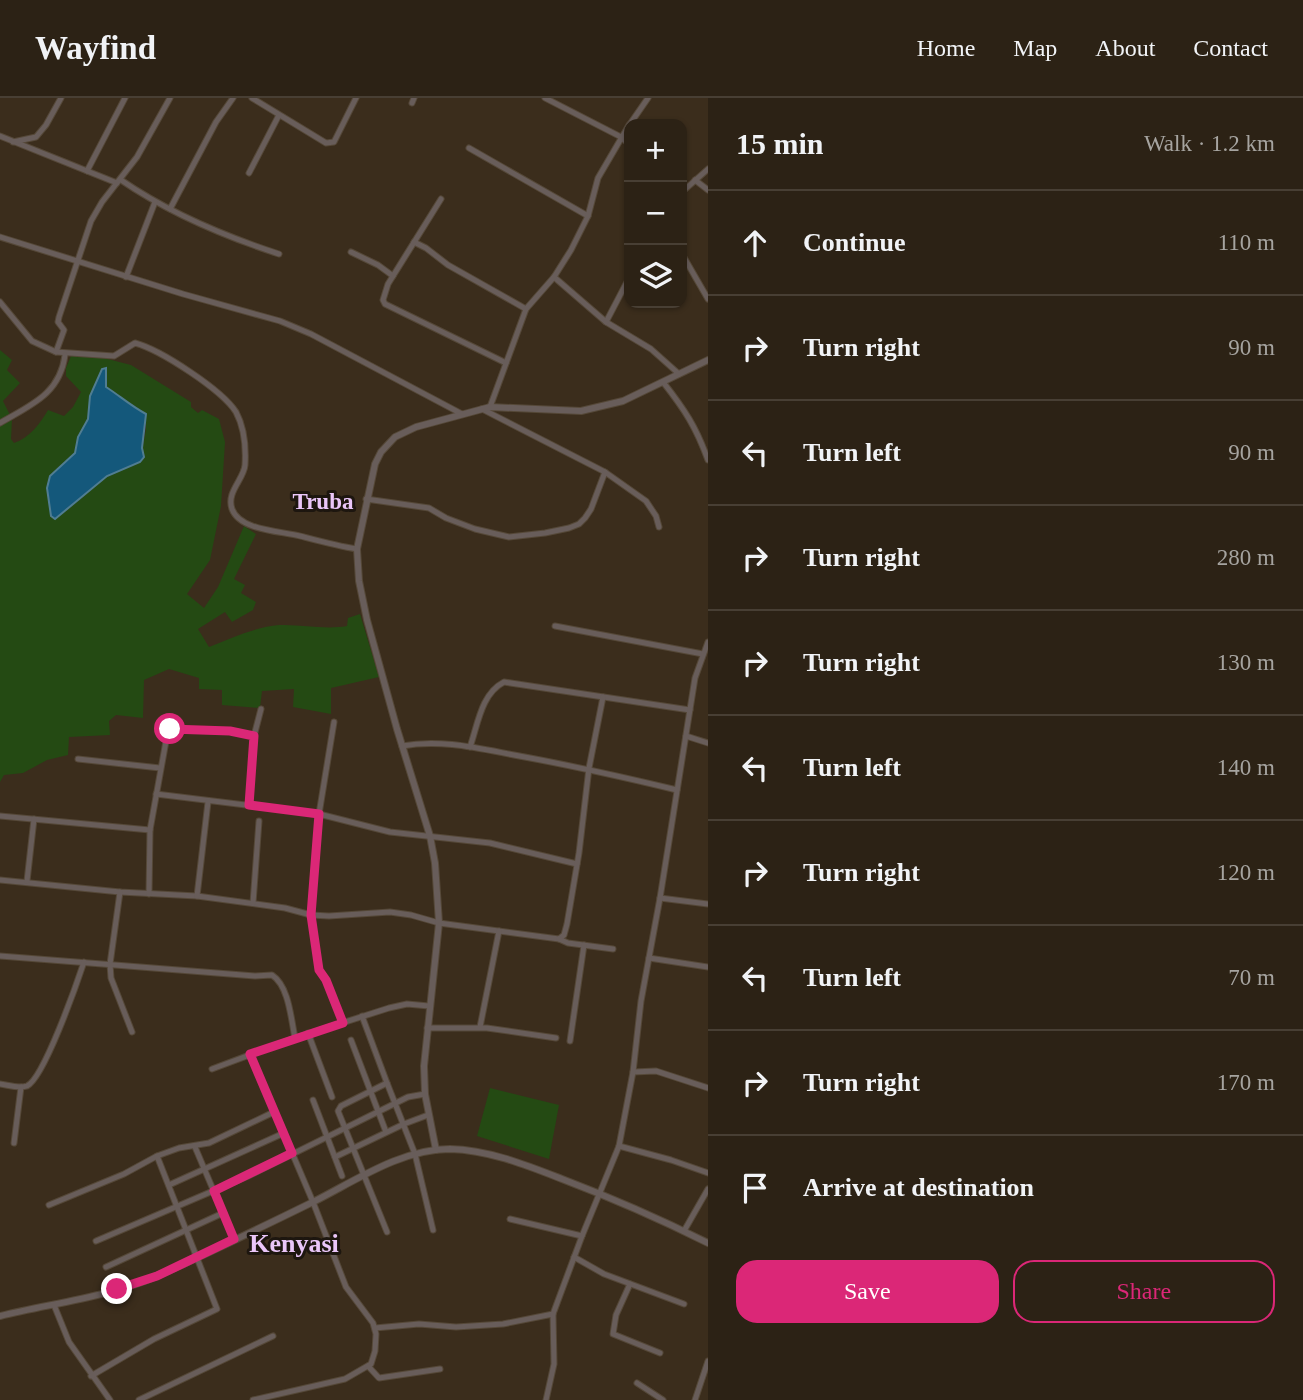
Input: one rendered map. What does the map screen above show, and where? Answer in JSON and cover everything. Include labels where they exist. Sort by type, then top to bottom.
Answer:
[{"type":"street","points":[[11,142],[36,137],[61,98]]},
{"type":"street","points":[[87,171],[125,98]]},
{"type":"street","points":[[56,352],[64,330],[58,322],[59,317],[91,221],[137,157],[170,98]]},
{"type":"street","points":[[170,209],[216,121],[233,98]]},
{"type":"street","points":[[252,98],[330,144],[344,125],[356,98]]},
{"type":"street","points":[[545,98],[624,140]]},
{"type":"street","points":[[634,119],[648,98]]},
{"type":"street","points":[[249,173],[279,115]]},
{"type":"street","points":[[491,407],[526,309],[554,277],[589,216],[598,178],[624,133]]},
{"type":"street","points":[[0,136],[119,181],[155,202],[208,227],[279,254]]},
{"type":"street","points":[[36,137],[38,152]]},
{"type":"street","points":[[468,148],[589,216]]},
{"type":"street","points":[[687,187],[708,169]]},
{"type":"street","points":[[695,180],[708,190]]},
{"type":"street","points":[[440,200],[393,276],[384,292],[383,300],[506,363]]},
{"type":"street","points":[[126,277],[155,202]]},
{"type":"street","points":[[0,237],[311,334],[462,414]]},
{"type":"street","points":[[414,242],[448,265],[526,309]]},
{"type":"street","points":[[351,252],[378,265],[393,276]]},
{"type":"street","points":[[687,263],[708,299]]},
{"type":"street","points":[[554,277],[606,322],[651,349],[679,374]]},
{"type":"street","points":[[606,322],[624,288]]},
{"type":"street","points":[[0,302],[32,341],[56,352],[65,355],[114,356],[135,343],[183,366],[223,398],[239,420],[245,463],[243,474],[234,487],[234,512],[248,524],[261,529],[302,536],[323,544],[357,548]]},
{"type":"street","points":[[0,423],[53,387],[63,371],[65,355]]},
{"type":"street","points":[[436,1150],[425,1094],[427,1028],[439,923],[435,863],[430,836],[362,603],[357,565],[357,548],[375,464],[381,452],[395,437],[409,429],[491,407],[581,411],[623,401],[707,362]]},
{"type":"street","points":[[663,382],[688,414],[708,460]]},
{"type":"street","points":[[482,410],[605,472],[646,501],[656,516],[659,527]]},
{"type":"street","points":[[366,499],[429,508],[475,529],[509,537],[545,533],[569,528],[585,518],[605,472]]},
{"type":"street","points":[[555,626],[703,654]]},
{"type":"street","points":[[546,1400],[553,1369],[553,1314],[619,1146],[695,678],[708,642]]},
{"type":"street","points":[[470,747],[487,696],[504,682],[690,710]]},
{"type":"street","points":[[559,939],[565,933],[589,768],[603,697]]},
{"type":"street","points":[[249,805],[254,736],[261,709]]},
{"type":"street","points":[[334,722],[319,814],[311,915],[319,970],[326,980],[343,1023]]},
{"type":"street","points":[[149,894],[150,830],[167,733],[170,729],[230,731],[254,736]]},
{"type":"street","points":[[686,736],[708,743]]},
{"type":"street","points":[[402,746],[423,742],[470,747],[589,768],[677,790]]},
{"type":"street","points":[[78,759],[160,768]]},
{"type":"street","points":[[156,794],[319,814],[390,832],[490,843],[577,864]]},
{"type":"street","points":[[197,896],[208,802]]},
{"type":"street","points":[[0,816],[150,830]]},
{"type":"street","points":[[27,881],[34,818]]},
{"type":"street","points":[[253,903],[259,821]]},
{"type":"street","points":[[0,880],[120,892],[197,896],[285,908],[311,915],[390,912],[439,923],[613,949]]},
{"type":"street","points":[[120,892],[110,964],[115,991],[132,1032]]},
{"type":"street","points":[[660,898],[708,904]]},
{"type":"street","points":[[480,1027],[499,931]]},
{"type":"street","points":[[570,1041],[584,945]]},
{"type":"street","points":[[0,956],[255,976],[272,975],[279,982],[286,997],[295,1038]]},
{"type":"street","points":[[649,958],[708,967]]},
{"type":"street","points":[[0,1084],[22,1087],[33,1082],[63,1021],[84,962]]},
{"type":"street","points":[[212,1069],[307,1033],[362,1016],[407,1004],[429,1006]]},
{"type":"street","points":[[362,1016],[415,1154],[433,1230]]},
{"type":"street","points":[[427,1028],[480,1027],[556,1038]]},
{"type":"street","points":[[307,1033],[332,1097]]},
{"type":"street","points":[[351,1040],[386,1132]]},
{"type":"street","points":[[250,1054],[346,1287],[375,1328],[375,1351],[368,1366],[345,1379],[253,1400]]},
{"type":"street","points":[[633,1072],[656,1071],[708,1088]]},
{"type":"street","points":[[387,1083],[339,1108],[387,1232]]},
{"type":"street","points":[[14,1143],[22,1087]]},
{"type":"street","points":[[96,1241],[214,1191],[396,1103],[425,1094]]},
{"type":"street","points":[[313,1100],[342,1176]]},
{"type":"street","points":[[49,1205],[124,1174],[157,1156],[209,1143],[274,1112]]},
{"type":"street","points":[[335,1157],[428,1115]]},
{"type":"street","points":[[169,1185],[284,1133]]},
{"type":"street","points":[[619,1146],[708,1173]]},
{"type":"street","points":[[195,1147],[234,1239]]},
{"type":"street","points":[[0,1316],[101,1294],[157,1276],[365,1175],[415,1154],[436,1150],[487,1153],[533,1167],[708,1242]]},
{"type":"street","points":[[91,1376],[154,1339],[217,1309],[157,1156]]},
{"type":"street","points":[[684,1231],[708,1189]]},
{"type":"street","points":[[106,1267],[223,1213]]},
{"type":"street","points":[[510,1219],[582,1236]]},
{"type":"street","points":[[574,1257],[600,1272],[684,1304]]},
{"type":"street","points":[[630,1284],[616,1315],[613,1334],[660,1353]]},
{"type":"street","points":[[54,1305],[69,1342],[110,1400]]},
{"type":"street","points":[[375,1328],[419,1324],[456,1327],[503,1324],[553,1314]]},
{"type":"street","points":[[139,1400],[273,1336]]},
{"type":"street","points":[[695,1400],[708,1361]]},
{"type":"street","points":[[368,1366],[379,1378],[440,1369]]},
{"type":"street","points":[[637,1383],[663,1400]]},
{"type":"green space","points":[[0,350],[12,360],[7,370],[20,383],[3,401],[12,419],[11,439],[14,443],[34,430],[48,410],[64,416],[73,407],[81,392],[66,376],[71,356],[96,356],[131,365],[191,402],[191,407],[198,413],[202,410],[219,419],[225,442],[221,506],[210,560],[187,594],[204,608],[218,587],[244,526],[256,534],[234,579],[245,585],[241,593],[256,602],[253,610],[232,622],[225,612],[198,629],[209,647],[270,626],[347,626],[348,618],[360,614],[379,677],[331,688],[331,714],[293,707],[294,689],[262,691],[260,708],[222,705],[222,690],[199,689],[199,678],[169,669],[144,680],[143,718],[116,715],[109,721],[110,735],[69,737],[68,755],[47,760],[23,773],[4,775],[0,782]],"holes":[[[106,368],[106,387],[146,415],[140,462],[107,476],[54,518],[67,462],[75,453],[78,437],[88,419],[90,396]]]},
{"type":"green space","points":[[490,1088],[559,1105],[549,1159],[477,1136]]},
{"type":"water","points":[[106,368],[106,387],[146,414],[142,448],[144,457],[140,462],[107,476],[55,519],[51,516],[47,488],[50,476],[75,453],[78,437],[88,419],[90,396],[102,369]]},
{"type":"district","name":"Truba","points":[[323,501]]},
{"type":"district","name":"Kenyasi","points":[[294,1243]]},
{"type":"route","points":[[117,1289],[157,1276],[234,1239],[214,1191],[292,1153],[250,1054],[343,1023],[326,980],[319,970],[311,915],[319,814],[249,805],[254,736],[230,731],[170,729]]}]
